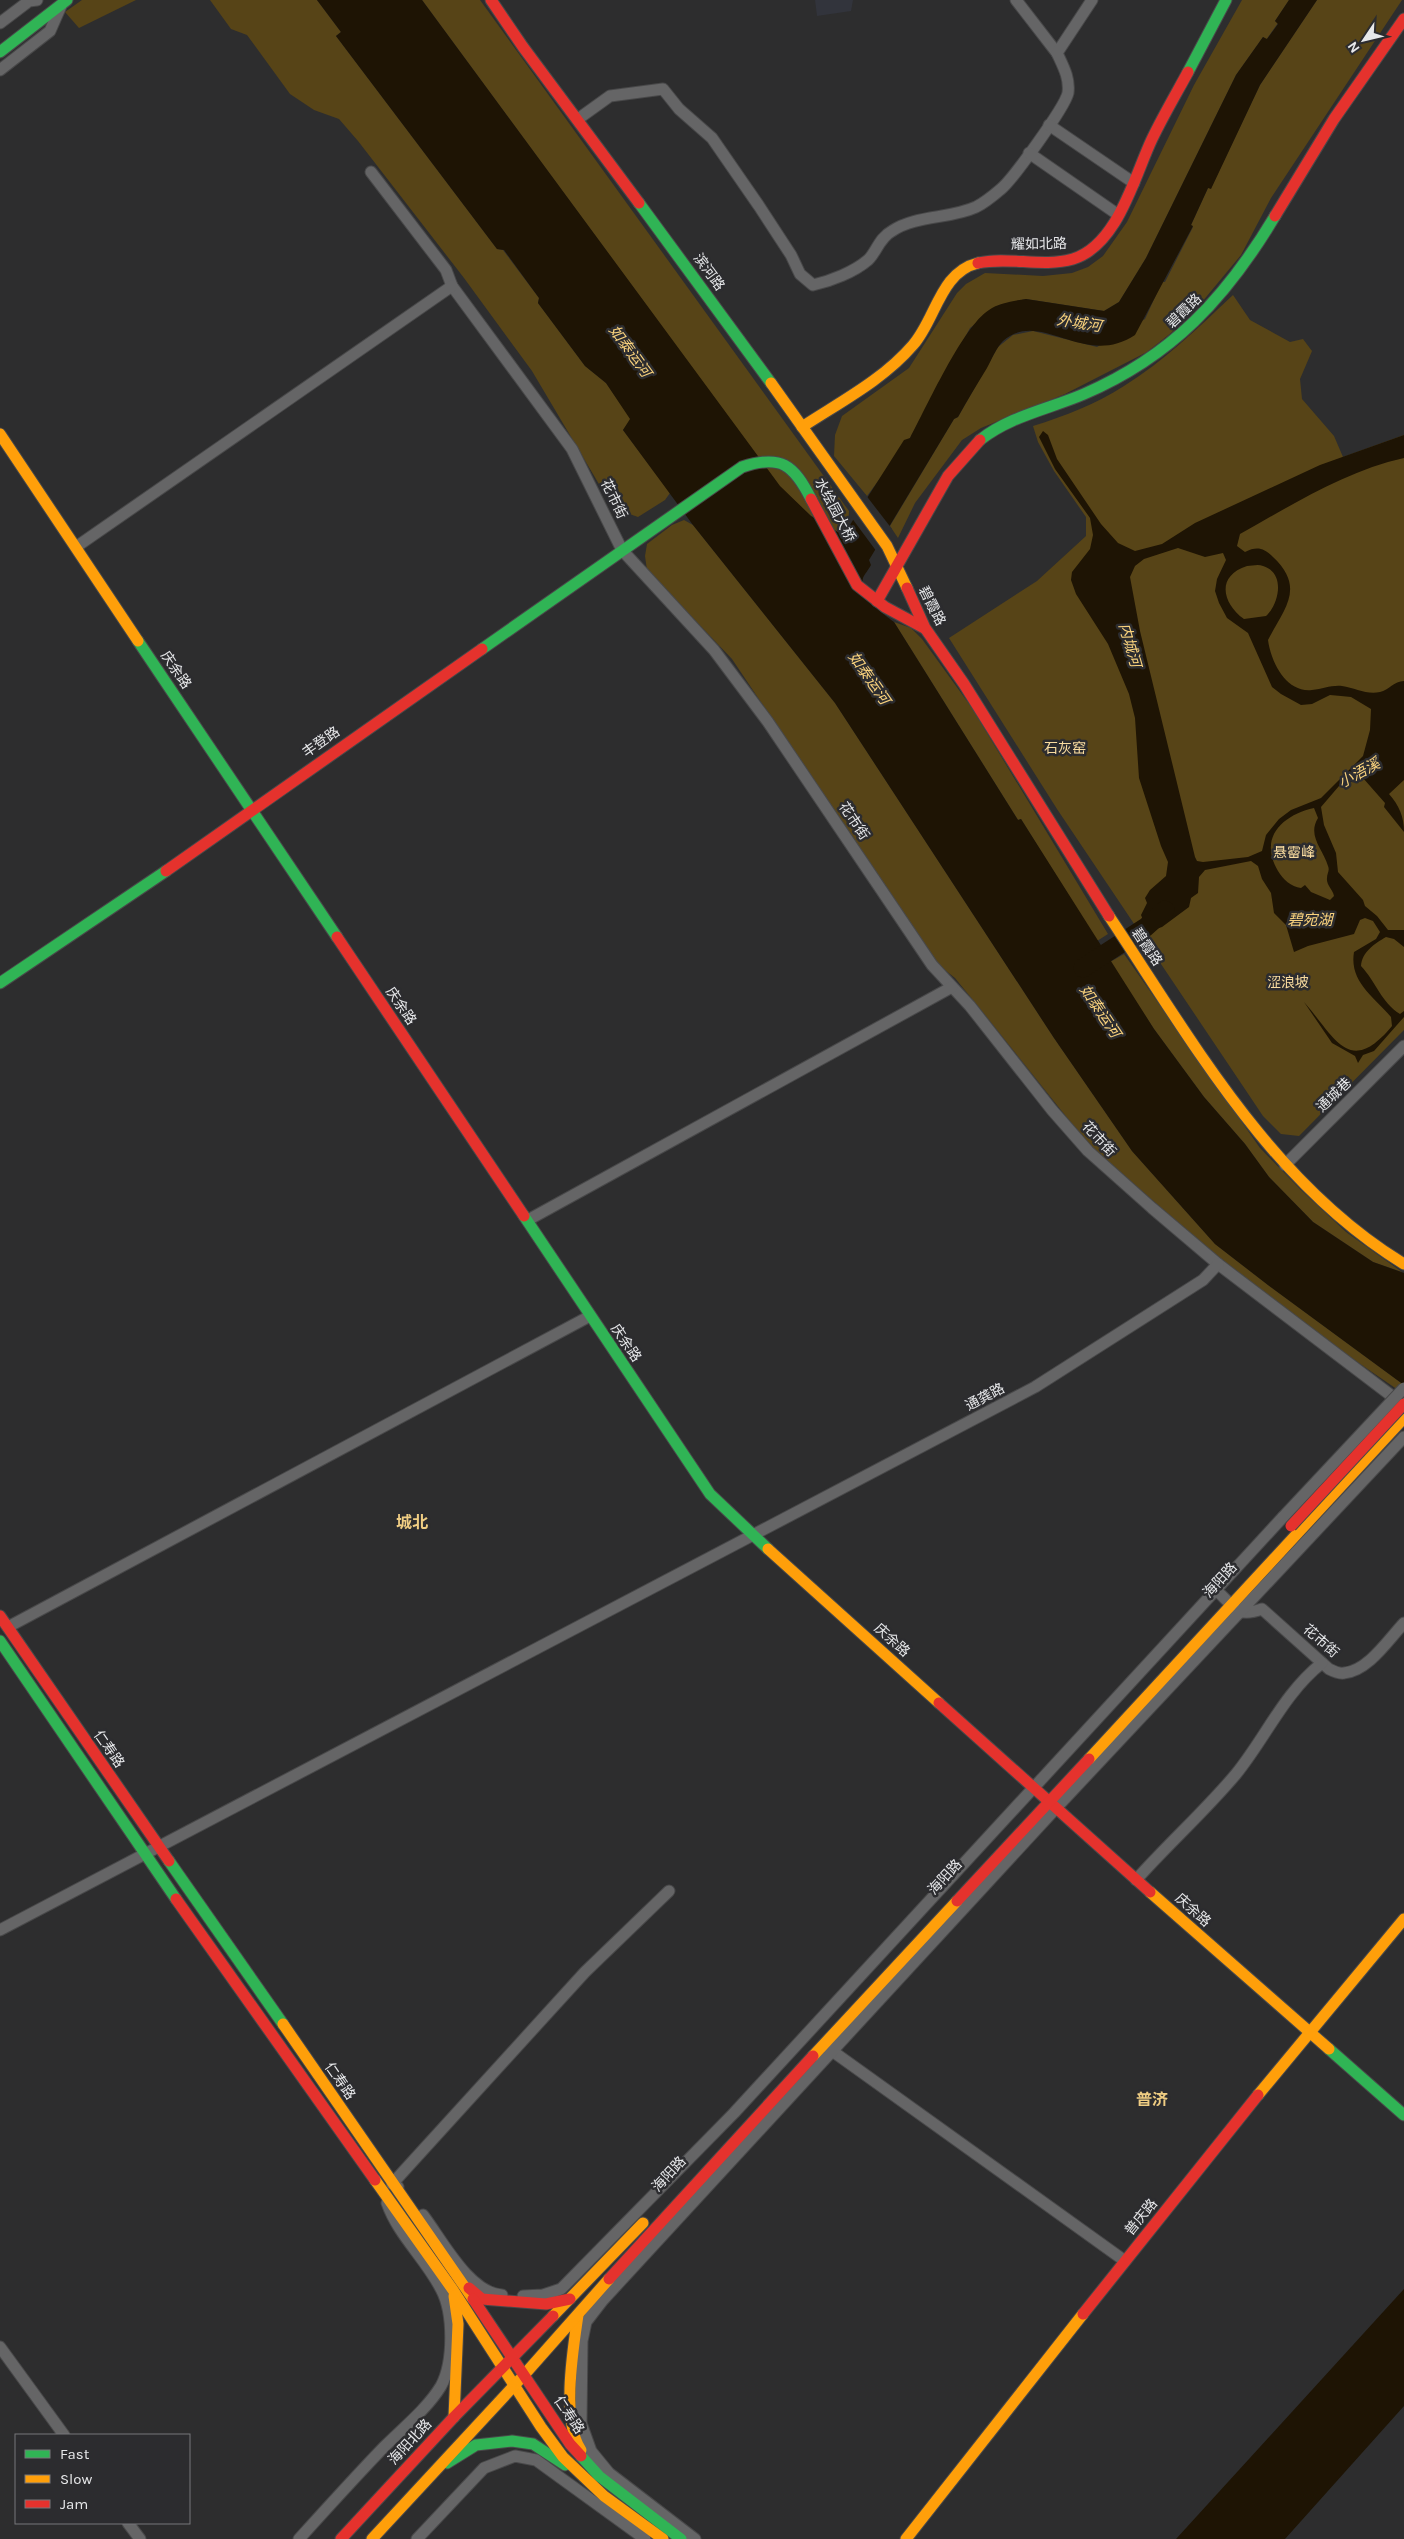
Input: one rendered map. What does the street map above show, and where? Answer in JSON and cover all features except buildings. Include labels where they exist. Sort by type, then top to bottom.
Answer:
[{"type":"street","points":[[0,24],[29,1],[37,0]]},
{"type":"street","name":"滨河路","points":[[491,0],[523,48],[578,119],[857,504],[898,565]]},
{"type":"street","points":[[578,119],[610,96],[664,89],[679,108],[712,138],[760,206],[791,255],[800,274],[813,285],[830,281],[869,259],[877,245],[892,231],[914,222],[941,218],[976,207],[1002,189],[1049,125],[1068,94],[1067,73],[1057,53],[1016,0]]},
{"type":"street","points":[[1057,53],[1092,0]]},
{"type":"street","name":"耀如北路","points":[[802,428],[896,362],[914,343],[926,326],[946,286],[958,272],[974,264],[994,260],[1055,262],[1071,260],[1087,252],[1100,242],[1118,214],[1148,150],[1226,0]]},
{"type":"street","points":[[0,39],[60,2]]},
{"type":"street","points":[[0,52],[60,2]]},
{"type":"street","points":[[0,70],[50,31],[60,2]]},
{"type":"street","name":"碧霞路","points":[[1404,19],[1328,128],[1248,261],[1197,322],[1160,352],[1119,377],[1067,402],[1005,425],[983,438],[955,467],[936,494],[898,565],[911,602],[925,628],[964,684],[1130,950],[1230,1097],[1284,1165],[1321,1201],[1373,1245],[1404,1264]]},
{"type":"street","points":[[1049,125],[1134,183]]},
{"type":"street","points":[[1028,153],[1118,214]]},
{"type":"street","name":"花市街","points":[[371,172],[446,270],[452,286],[572,449],[622,550],[720,657],[768,722],[932,965],[1088,1152],[1114,1177],[1218,1264],[1404,1405]]},
{"type":"street","points":[[76,547],[452,286]]},
{"type":"street","name":"庆余路","points":[[0,434],[710,1494],[753,1536],[1136,1880],[1404,2115]]},
{"type":"street","name":"水绘园大桥","points":[[658,524],[742,467],[757,462],[774,461],[786,465],[799,475],[857,585],[872,599]]},
{"type":"street","name":"丰登路","points":[[0,983],[82,930],[658,524]]},
{"type":"street","points":[[898,565],[872,599],[925,628]]},
{"type":"street","points":[[528,1220],[952,987]]},
{"type":"street","name":"通城巷","points":[[1284,1165],[1404,1046]]},
{"type":"street","name":"通龚路","points":[[0,1930],[1035,1387],[1203,1280],[1218,1264]]},
{"type":"street","points":[[8,1627],[590,1316]]},
{"type":"street","points":[[1290,1525],[1404,1388]]},
{"type":"street","name":"海阳路","points":[[503,2367],[570,2299],[1046,1798],[1228,1601],[1290,1525],[1404,1405]]},
{"type":"street","name":"海阳路","points":[[1290,1525],[1404,1418]]},
{"type":"street","points":[[388,2187],[407,2193],[469,2277],[482,2290],[498,2295],[520,2297],[543,2295],[561,2289],[1046,1798],[1228,1601],[1307,1539],[1404,1437]]},
{"type":"street","name":"花市街","points":[[1228,1601],[1247,1614],[1262,1609],[1329,1669],[1341,1674],[1354,1671],[1368,1660],[1404,1623]]},
{"type":"street","name":"仁寿路","points":[[0,1616],[388,2187],[457,2286],[512,2357],[570,2444],[599,2476],[681,2539]]},
{"type":"street","name":"仁寿路","points":[[0,1641],[144,1854],[388,2187]]},
{"type":"street","points":[[1136,1880],[1236,1774],[1281,1706],[1306,1675],[1322,1663]]},
{"type":"street","name":"海阳路","points":[[514,2385],[656,2226],[828,2048],[1046,1798]]},
{"type":"street","points":[[388,2187],[585,1972],[669,1891]]},
{"type":"street","name":"普庆路","points":[[906,2539],[1125,2261],[1309,2032],[1404,1919]]},
{"type":"street","points":[[695,2539],[609,2473],[591,2451],[581,2423],[582,2341],[586,2322],[603,2300],[828,2048],[1125,2261]]},
{"type":"street","points":[[299,2539],[351,2481],[427,2404],[441,2384],[448,2360],[451,2337],[450,2316],[442,2290],[392,2217],[388,2187]]},
{"type":"street","points":[[454,2417],[458,2324],[457,2286],[482,2299],[546,2304],[570,2299]]},
{"type":"street","name":"仁寿路","points":[[457,2286],[514,2385],[564,2457],[604,2496],[663,2539]]},
{"type":"street","points":[[578,2315],[573,2343],[572,2413],[575,2440],[599,2476]]},
{"type":"street","points":[[0,2347],[63,2434]]},
{"type":"street","name":"海阳北路","points":[[341,2539],[503,2367]]},
{"type":"street","points":[[372,2539],[514,2385]]},
{"type":"street","points":[[437,2469],[476,2445],[512,2441],[533,2444],[566,2465],[604,2496]]},
{"type":"street","points":[[418,2539],[484,2468],[515,2456],[536,2460],[645,2539]]},
{"type":"street","points":[[129,2524],[140,2539]]},
{"type":"shaded area","points":[[815,0],[853,0],[851,11],[817,16]]},
{"type":"green space","points":[[82,0],[136,0],[79,28],[65,12]]},
{"type":"green space","points":[[210,0],[317,0],[341,32],[336,36],[497,249],[503,250],[539,298],[538,303],[585,366],[606,383],[631,419],[623,430],[670,493],[665,500],[638,517],[621,511],[609,501],[532,371],[464,278],[358,141],[339,119],[314,110],[290,94],[247,35],[231,29]]},
{"type":"green space","points":[[422,0],[480,0],[849,511],[848,528],[841,534],[811,516],[780,487]]},
{"type":"green space","points":[[1242,0],[1289,0],[1275,21],[1278,23],[1266,40],[1263,37],[1236,75],[1146,258],[1119,302],[1104,311],[1026,299],[999,305],[970,328],[910,438],[867,496],[834,456],[835,435],[842,416],[909,368],[957,293],[966,284],[985,273],[1043,276],[1072,273],[1088,267],[1103,256],[1127,222],[1194,85]]},
{"type":"green space","points":[[1317,0],[1402,0],[1271,198],[1241,255],[1202,302],[1171,333],[1147,352],[1065,394],[981,428],[962,440],[915,503],[898,538],[890,526],[954,419],[958,417],[998,347],[1013,335],[1033,331],[1097,347],[1145,319],[1162,282],[1165,282],[1193,227],[1191,225],[1208,188],[1211,188],[1260,85]]},
{"type":"green space","points":[[1233,295],[1250,320],[1290,342],[1303,339],[1312,351],[1300,379],[1302,399],[1334,436],[1343,457],[1404,435],[1404,1030],[1299,1136],[1281,1134],[1263,1116],[1057,809],[949,638],[1037,581],[1086,536],[1086,517],[1054,471],[1038,442],[1033,426],[1080,409],[1124,386],[1167,355]]},
{"type":"green space","points":[[684,520],[693,525],[835,703],[1054,1038],[1132,1151],[1215,1244],[1404,1385],[1404,1394],[1334,1346],[1213,1253],[1088,1144],[955,978],[936,963],[732,659],[647,570],[645,556],[647,544],[672,525]]},
{"type":"green space","points":[[894,622],[911,628],[922,639],[972,708],[1108,934],[1097,941],[1021,819],[1018,820]]},
{"type":"green space","points":[[1124,954],[1260,1148],[1346,1232],[1402,1272],[1373,1262],[1313,1222],[1269,1177],[1245,1144],[1204,1097],[1154,1029],[1110,962]]},
{"type":"water","points":[[317,0],[422,0],[780,486],[811,516],[841,534],[848,528],[904,440],[910,438],[946,369],[968,333],[989,310],[1002,304],[1026,299],[1104,311],[1119,302],[1146,258],[1236,75],[1263,37],[1267,39],[1278,24],[1275,21],[1289,0],[1317,0],[1260,85],[1211,189],[1208,188],[1191,225],[1193,226],[1135,335],[1116,344],[1098,346],[1032,331],[1017,333],[1003,341],[869,560],[871,565],[863,578],[862,585],[872,604],[894,622],[1018,820],[1021,819],[1154,1029],[1204,1097],[1245,1144],[1269,1177],[1313,1222],[1373,1262],[1404,1273],[1404,1385],[1215,1244],[1132,1151],[1054,1038],[835,703],[693,525],[623,430],[630,419],[606,383],[585,366],[538,303],[539,298],[504,250],[497,249],[336,36],[341,32]]},
{"type":"water","points":[[1043,431],[1048,435],[1057,459],[1101,524],[1118,543],[1135,551],[1162,544],[1195,523],[1320,465],[1404,435],[1404,458],[1361,471],[1319,490],[1240,534],[1237,546],[1245,552],[1260,549],[1267,552],[1283,568],[1288,579],[1289,598],[1268,640],[1272,658],[1287,681],[1303,690],[1342,686],[1375,693],[1383,691],[1397,682],[1404,681],[1404,780],[1389,794],[1396,802],[1400,812],[1404,832],[1384,807],[1385,803],[1363,778],[1339,786],[1321,807],[1324,825],[1336,853],[1338,872],[1363,900],[1365,906],[1377,916],[1388,930],[1404,930],[1404,947],[1394,939],[1386,937],[1369,949],[1362,961],[1361,966],[1383,998],[1400,1014],[1404,1011],[1404,1017],[1374,1051],[1363,1055],[1358,1063],[1355,1056],[1332,1043],[1304,1002],[1334,1039],[1344,1047],[1353,1050],[1364,1049],[1377,1041],[1392,1026],[1391,1017],[1364,988],[1355,972],[1353,963],[1354,952],[1376,939],[1380,932],[1373,921],[1365,918],[1360,920],[1354,934],[1308,946],[1294,952],[1286,925],[1274,913],[1271,893],[1262,879],[1258,866],[1251,861],[1205,870],[1199,877],[1198,893],[1191,898],[1189,907],[1162,927],[1153,930],[1146,927],[1141,915],[1147,903],[1145,898],[1150,890],[1166,876],[1168,862],[1139,778],[1135,718],[1129,694],[1108,644],[1076,594],[1071,580],[1072,572],[1090,549],[1093,535],[1090,518],[1055,469],[1039,437]],"holes":[[[1178,548],[1205,557],[1223,553],[1226,560],[1217,579],[1215,591],[1219,603],[1227,618],[1248,633],[1272,687],[1301,705],[1312,704],[1330,695],[1351,697],[1371,709],[1370,730],[1363,756],[1321,798],[1291,810],[1279,819],[1266,835],[1262,851],[1248,857],[1203,862],[1197,861],[1195,857],[1140,631],[1130,577],[1135,566],[1144,559]],[[1247,566],[1263,566],[1275,575],[1278,589],[1277,597],[1271,611],[1266,616],[1244,619],[1237,613],[1227,598],[1226,590],[1230,576],[1237,570]],[[1314,808],[1318,818],[1314,831],[1329,868],[1327,881],[1334,896],[1330,900],[1311,892],[1305,885],[1301,888],[1285,880],[1278,871],[1273,859],[1272,838],[1277,829],[1292,816]]]},
{"type":"water","points":[[1404,2289],[1404,2406],[1285,2539],[1176,2539]]},
{"type":"pier","points":[[865,494],[892,529],[877,552],[851,517]]},
{"type":"waterway","name":"内城河","points":[[1083,968],[1146,927],[1165,910]]},
{"type":"traffic: fast","points":[[0,52],[67,0]]},
{"type":"traffic: fast","points":[[1188,72],[1226,0]]},
{"type":"traffic: fast","points":[[639,203],[771,383]]},
{"type":"traffic: fast","points":[[980,440],[1017,419],[1084,394],[1115,379],[1144,362],[1170,343],[1194,322],[1237,273],[1275,216]]},
{"type":"traffic: fast","points":[[482,649],[742,467],[767,462],[785,465],[799,478],[811,499]]},
{"type":"traffic: fast","points":[[138,641],[337,937]]},
{"type":"traffic: fast","points":[[0,983],[166,871]]},
{"type":"traffic: fast","points":[[524,1216],[710,1494],[768,1549]]},
{"type":"traffic: fast","points":[[0,1641],[176,1899]]},
{"type":"traffic: fast","points":[[169,1861],[283,2024]]},
{"type":"traffic: fast","points":[[1329,2049],[1404,2115]]},
{"type":"traffic: fast","points":[[447,2463],[476,2445],[512,2441],[533,2444],[565,2465]]},
{"type":"traffic: fast","points":[[581,2456],[599,2476],[681,2539]]},
{"type":"traffic: slow","points":[[802,427],[875,380],[901,358],[921,334],[947,286],[955,276],[965,268],[978,263]]},
{"type":"traffic: slow","points":[[771,383],[887,546],[907,588]]},
{"type":"traffic: slow","points":[[0,434],[138,641]]},
{"type":"traffic: slow","points":[[1109,916],[1204,1060],[1274,1152],[1314,1193],[1357,1231],[1404,1264]]},
{"type":"traffic: slow","points":[[1089,1759],[1404,1418]]},
{"type":"traffic: slow","points":[[768,1549],[939,1703]]},
{"type":"traffic: slow","points":[[1150,1892],[1329,2049]]},
{"type":"traffic: slow","points":[[813,2056],[957,1901]]},
{"type":"traffic: slow","points":[[1258,2095],[1404,1919]]},
{"type":"traffic: slow","points":[[283,2024],[473,2299]]},
{"type":"traffic: slow","points":[[375,2180],[453,2290],[541,2427],[563,2457],[604,2496],[663,2539]]},
{"type":"traffic: slow","points":[[553,2316],[643,2223]]},
{"type":"traffic: slow","points":[[372,2539],[524,2375],[609,2279]]},
{"type":"traffic: slow","points":[[454,2296],[458,2324],[454,2417]]},
{"type":"traffic: slow","points":[[906,2539],[1083,2314]]},
{"type":"traffic: slow","points":[[578,2315],[571,2365],[570,2404],[571,2421],[581,2450]]},
{"type":"traffic: jam","points":[[491,0],[523,47],[639,203]]},
{"type":"traffic: jam","points":[[1275,216],[1334,119],[1404,19]]},
{"type":"traffic: jam","points":[[978,263],[990,261],[1049,262],[1073,259],[1089,251],[1102,240],[1123,208],[1152,139],[1188,72]]},
{"type":"traffic: jam","points":[[877,601],[948,476],[980,440]]},
{"type":"traffic: jam","points":[[811,499],[857,585],[885,607],[924,628]]},
{"type":"traffic: jam","points":[[907,588],[925,628],[964,684],[1109,916]]},
{"type":"traffic: jam","points":[[166,871],[482,649]]},
{"type":"traffic: jam","points":[[337,937],[524,1216]]},
{"type":"traffic: jam","points":[[1291,1526],[1404,1404]]},
{"type":"traffic: jam","points":[[0,1616],[169,1861]]},
{"type":"traffic: jam","points":[[939,1703],[1150,1892]]},
{"type":"traffic: jam","points":[[957,1901],[1089,1759]]},
{"type":"traffic: jam","points":[[176,1899],[375,2180]]},
{"type":"traffic: jam","points":[[609,2279],[813,2056]]},
{"type":"traffic: jam","points":[[1083,2314],[1258,2095]]},
{"type":"traffic: jam","points":[[469,2288],[482,2299],[546,2304],[570,2299]]},
{"type":"traffic: jam","points":[[473,2299],[570,2444],[581,2456]]},
{"type":"traffic: jam","points":[[341,2539],[454,2417],[553,2316]]},
{"type":"district","name":"城北","points":[[412,1522]]},
{"type":"district","name":"普济","points":[[1152,2099]]},
{"type":"water label","name":"外城河","points":[[1079,323]]},
{"type":"water label","name":"如泰运河","points":[[630,351]]},
{"type":"water label","name":"如泰运河","points":[[869,678]]},
{"type":"water label","name":"小浯溪","points":[[1359,773]]},
{"type":"water label","name":"碧宛湖","points":[[1310,920]]},
{"type":"water label","name":"如泰运河","points":[[1100,1011]]},
{"type":"park label","name":"石灰窑","points":[[1065,748]]},
{"type":"park label","name":"悬霤峰","points":[[1294,852]]},
{"type":"park label","name":"涩浪坡","points":[[1288,982]]}]
